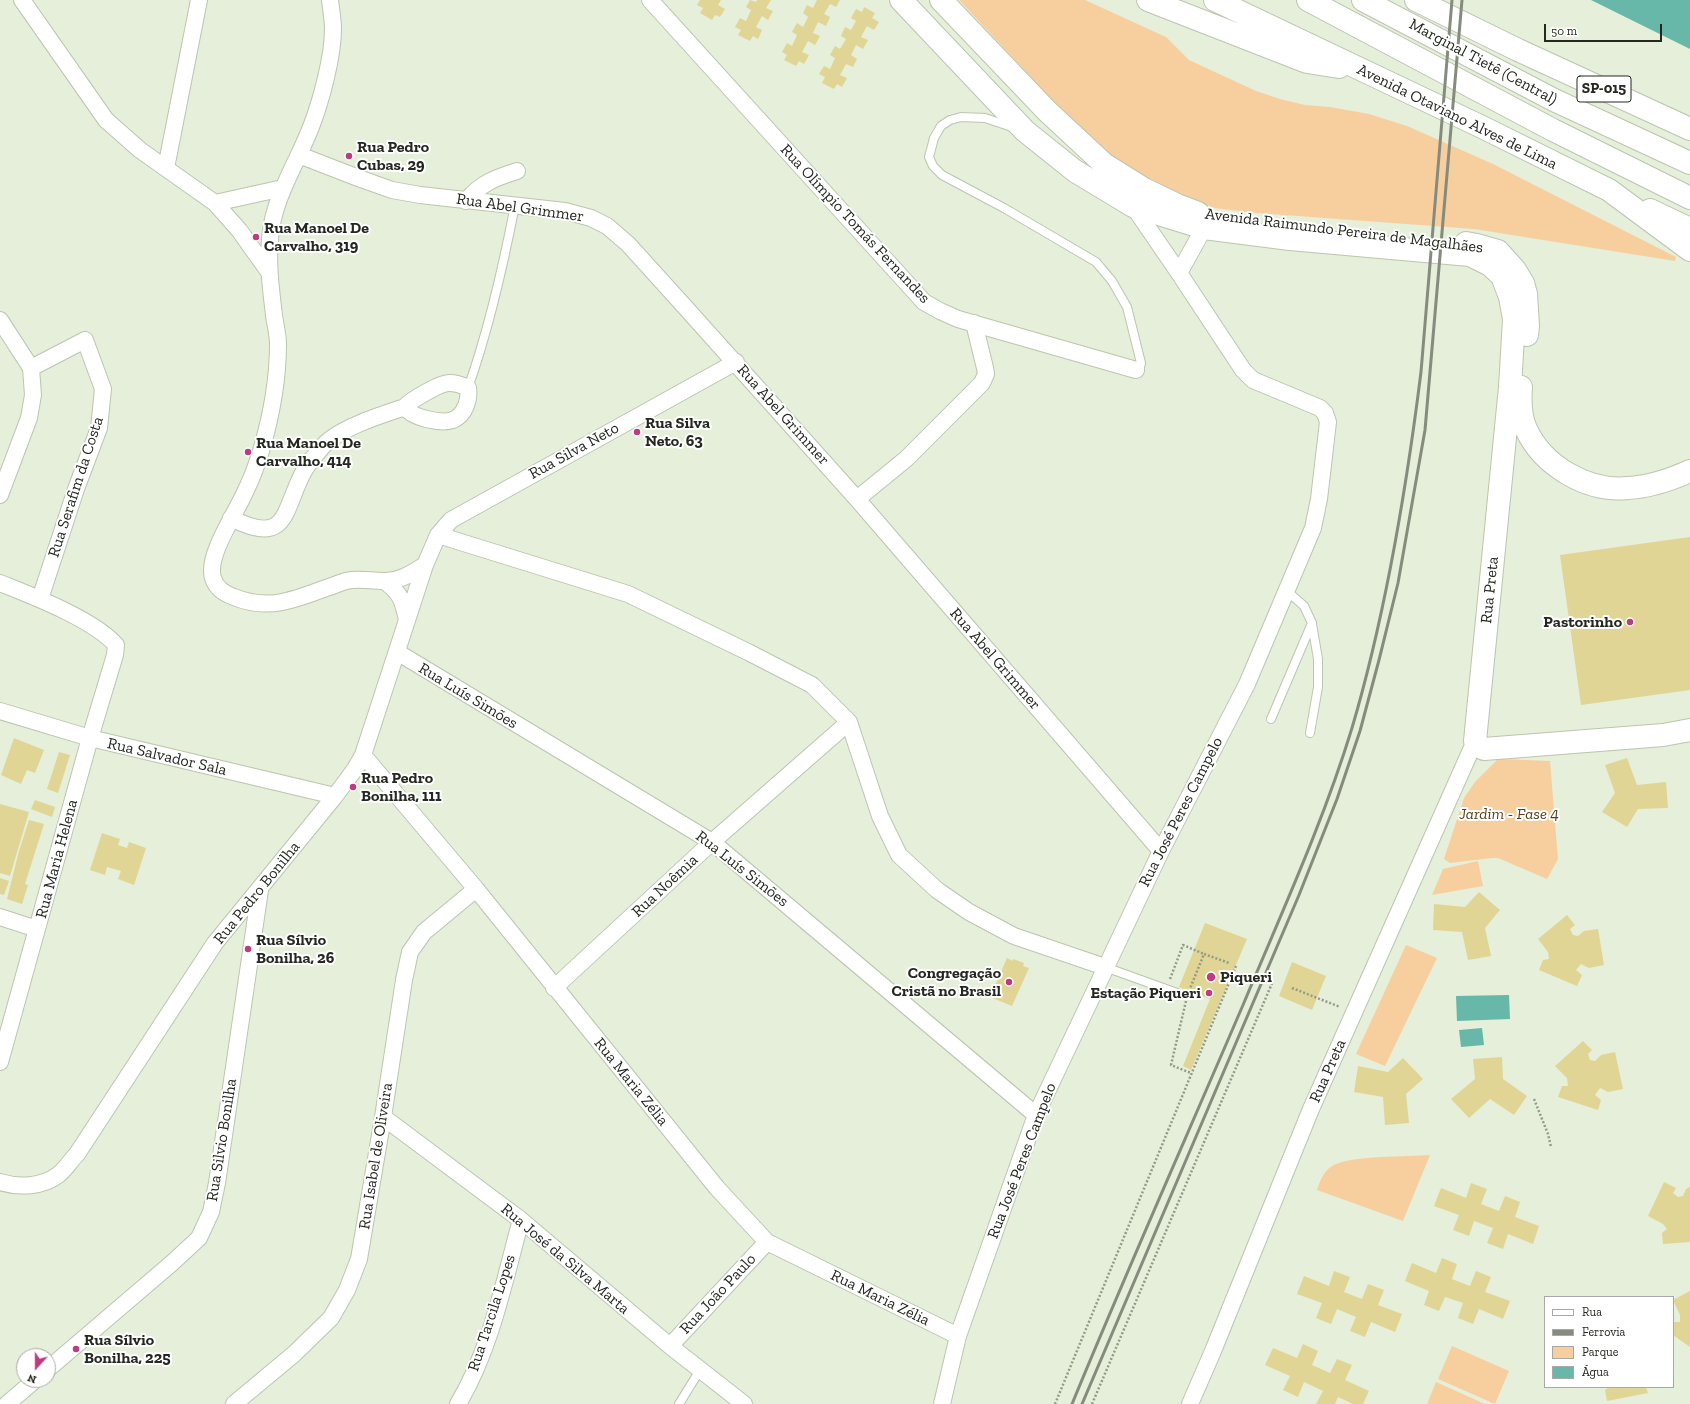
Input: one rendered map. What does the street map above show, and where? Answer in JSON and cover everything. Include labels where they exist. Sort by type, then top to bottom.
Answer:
[{"type":"main road","name":"Avenida Raimundo Pereira de Magalhães","points":[[901,0],[1025,131],[1075,171],[1133,206],[1204,228],[1298,240],[1470,255],[1490,265],[1502,276],[1510,297],[1514,319],[1512,429]]},
{"type":"main road","name":"Avenida Raimundo Pereira de Magalhães","points":[[941,0],[1047,111],[1104,164],[1144,189],[1177,205],[1198,213],[1290,227],[1399,234],[1478,245],[1498,251],[1515,270],[1524,283],[1526,294],[1528,326],[1520,396],[1521,411],[1512,429]]},
{"type":"main road","points":[[1148,0],[1307,62],[1331,67],[1359,69]]},
{"type":"main road","name":"Avenida Otaviano Alves de Lima","points":[[1215,0],[1482,127],[1609,190],[1690,250]]},
{"type":"main road","name":"Marginal Tietê (Central)","points":[[1308,0],[1553,130],[1690,198]]},
{"type":"main road","name":"Marginal Tietê (Central)","points":[[1363,0],[1554,100],[1690,163]]},
{"type":"main road","name":"SP-015","points":[[1416,0],[1518,50],[1690,129]]},
{"type":"main road","points":[[1553,130],[1586,134],[1690,183]]},
{"type":"main road","points":[[1609,190],[1690,229]]},
{"type":"main road","name":"Avenida Raimundo Pereira de Magalhães","points":[[1512,429],[1536,446],[1554,464],[1578,479],[1599,487],[1628,489],[1664,482],[1690,471]]},
{"type":"main road","name":"Rua Preta","points":[[1480,745],[1512,429]]},
{"type":"main road","points":[[1480,745],[1669,734],[1690,730]]},
{"type":"street","points":[[22,0],[106,120],[140,150],[215,203],[239,230],[269,272]]},
{"type":"street","points":[[166,168],[199,0]]},
{"type":"street","points":[[330,0],[333,31],[329,61],[321,98],[312,126],[283,188],[273,219],[270,241],[269,272],[278,343],[273,399],[261,451],[247,490],[231,518],[214,556],[212,570],[213,579],[219,589],[229,595],[247,603],[268,605],[290,601],[346,581],[368,579],[384,581],[403,578],[425,565]]},
{"type":"street","name":"Rua Olímpio Tomás Fernandes","points":[[650,0],[924,302],[940,311],[974,322],[1136,370]]},
{"type":"street","name":"Rua Abel Grimmer","points":[[299,155],[392,190],[466,201],[565,211],[591,218],[607,226],[628,244],[736,362],[857,499],[1161,851]]},
{"type":"street","points":[[466,201],[483,184],[495,178],[517,171]]},
{"type":"street","points":[[215,203],[283,188]]},
{"type":"street","name":"Rua José Peres Campelo","points":[[942,1404],[958,1336],[1036,1115],[1161,851],[1247,684],[1313,528],[1319,499],[1328,422],[1325,413],[1320,408],[1259,382],[1242,370],[1179,273],[1133,206]]},
{"type":"street","points":[[1179,273],[1204,228]]},
{"type":"street","points":[[0,320],[31,368],[34,395],[29,418],[0,495]]},
{"type":"street","points":[[857,499],[906,459],[982,383],[986,374],[974,322]]},
{"type":"street","name":"Rua Serafim da Costa","points":[[31,368],[84,340],[103,389],[99,428],[76,489],[40,599]]},
{"type":"street","name":"Rua Silva Neto","points":[[438,535],[451,520],[736,362]]},
{"type":"street","points":[[231,518],[245,525],[258,529],[269,529],[279,524],[287,512],[304,470],[324,445],[347,429],[405,407],[411,400],[444,384],[456,384],[468,388],[468,397],[465,408],[460,415],[452,420],[444,421],[424,418],[412,414],[405,407]]},
{"type":"street","points":[[438,535],[628,594],[748,652],[812,685],[849,722],[880,816],[899,855],[937,890],[969,912],[1014,936],[1105,967]]},
{"type":"street","name":"Rua Pedro Bonilha","points":[[0,1182],[34,1186],[58,1175],[77,1154],[215,943],[260,890],[355,769],[363,755],[425,565],[438,535]]},
{"type":"street","points":[[384,581],[399,594],[404,602],[407,620]]},
{"type":"street","points":[[0,583],[40,599]]},
{"type":"street","name":"Rua Maria Helena","points":[[0,1062],[90,738],[115,655],[116,645],[110,638],[81,620],[40,599]]},
{"type":"street","name":"Rua Luís Simões","points":[[397,652],[712,842],[1036,1115]]},
{"type":"street","name":"Rua Salvador Sala","points":[[0,710],[90,738],[335,796]]},
{"type":"street","name":"Rua Noêmia","points":[[554,988],[712,842],[849,722]]},
{"type":"street","name":"Rua Preta","points":[[1190,1404],[1216,1344],[1311,1109],[1464,765],[1480,745]]},
{"type":"street","name":"Rua Maria Zélia","points":[[363,755],[476,889],[716,1188],[767,1242],[958,1336]]},
{"type":"street","name":"Rua Isabel de Oliveira","points":[[234,1404],[294,1354],[330,1318],[347,1290],[359,1259],[404,980],[410,952],[424,932],[476,889]]},
{"type":"street","name":"Rua Silvio Bonilha","points":[[56,1362],[172,1263],[198,1238],[210,1212],[217,1183],[260,890]]},
{"type":"street","points":[[0,918],[37,928]]},
{"type":"street","name":"Rua José da Silva Marta","points":[[383,1117],[521,1220],[670,1346],[744,1404]]},
{"type":"street","name":"Rua Tarcila Lopes","points":[[459,1404],[478,1366],[486,1344],[521,1220]]},
{"type":"street","name":"Rua João Paulo","points":[[670,1346],[767,1242]]},
{"type":"street","points":[[7,1404],[26,1388]]},
{"type":"lane","points":[[1025,131],[985,118],[961,117],[950,120],[941,126],[934,138],[929,157],[933,166],[942,175],[1004,208],[1096,262],[1112,281],[1127,307],[1141,363],[1140,367],[1136,370]]},
{"type":"lane","points":[[468,388],[482,348],[493,307],[515,205]]},
{"type":"lane","points":[[1287,591],[1304,606],[1312,623],[1318,659],[1318,687],[1310,733]]},
{"type":"lane","points":[[1271,718],[1312,623]]},
{"type":"lane","points":[[1105,967],[1178,993]]},
{"type":"lane","points":[[679,1404],[700,1370]]},
{"type":"path","points":[[1166,988],[1184,945],[1229,963]]},
{"type":"path","points":[[1191,1073],[1171,1065],[1187,996],[1204,954]]},
{"type":"path","points":[[1055,1404],[1236,966]]},
{"type":"path","points":[[1092,1404],[1273,980]]},
{"type":"path","points":[[1292,988],[1344,1008]]},
{"type":"path","points":[[1534,1099],[1548,1134],[1551,1147]]},
{"type":"green space","points":[[959,0],[1085,0],[1166,37],[1189,60],[1256,91],[1305,105],[1330,107],[1369,114],[1407,126],[1493,164],[1676,257],[1675,261],[1474,229],[1257,213],[1214,208],[1160,187],[1117,162],[1087,137]]},
{"type":"green space","name":"Jardim - Fase 4","points":[[1498,759],[1550,761],[1558,859],[1547,879],[1498,858],[1450,863],[1444,859],[1464,798],[1475,782]]},
{"type":"green space","points":[[1478,861],[1483,886],[1432,895],[1443,869]]},
{"type":"green space","points":[[1406,945],[1437,958],[1385,1066],[1356,1054]]},
{"type":"green space","points":[[1430,1155],[1403,1221],[1317,1190],[1325,1172],[1334,1165],[1343,1162],[1367,1158]]},
{"type":"green space","points":[[1452,1346],[1509,1371],[1495,1404],[1438,1379]]},
{"type":"green space","points":[[1436,1382],[1485,1404],[1427,1404]]},
{"type":"water","points":[[1591,0],[1690,0],[1690,49]]},
{"type":"water","points":[[1509,995],[1510,1019],[1457,1021],[1456,996]]},
{"type":"water","points":[[1482,1028],[1484,1045],[1461,1047],[1459,1030]]},
{"type":"building","points":[[700,0],[721,0],[718,5],[725,9],[720,17],[715,15],[712,20],[700,13],[703,8],[697,5]]},
{"type":"building","points":[[750,0],[756,2],[757,0],[771,0],[766,8],[773,11],[768,20],[762,16],[756,27],[762,30],[758,39],[753,36],[750,41],[738,35],[741,30],[735,27],[740,18],[746,21],[751,10],[746,7]]},
{"type":"building","points":[[817,0],[840,0],[836,7],[830,4],[824,14],[830,17],[826,26],[818,22],[813,33],[820,36],[815,45],[808,41],[802,52],[809,55],[804,64],[799,61],[796,66],[784,60],[787,55],[782,52],[787,43],[792,46],[797,35],[792,32],[797,23],[803,27],[808,17],[803,13],[807,5],[813,8]]},
{"type":"building","points":[[864,7],[875,13],[872,18],[879,22],[874,30],[867,26],[861,37],[868,40],[863,49],[856,45],[851,55],[857,59],[853,67],[846,64],[840,75],[847,78],[842,87],[837,84],[834,89],[822,83],[825,77],[819,74],[824,66],[830,69],[835,58],[830,55],[835,46],[840,49],[846,39],[841,36],[845,27],[851,30],[856,21],[851,18],[856,9],[862,12]]},
{"type":"building","name":"Pastorinho","points":[[1690,537],[1690,690],[1581,705],[1560,555]]},
{"type":"building","points":[[14,738],[44,750],[35,773],[27,770],[21,784],[1,775]]},
{"type":"building","points":[[59,752],[70,755],[58,793],[47,789]]},
{"type":"building","points":[[1627,758],[1637,785],[1666,782],[1668,808],[1638,809],[1627,827],[1602,812],[1615,793],[1605,765]]},
{"type":"building","points":[[35,800],[55,807],[52,817],[31,809]]},
{"type":"building","points":[[0,804],[29,812],[10,876],[0,873]]},
{"type":"building","points":[[29,820],[44,824],[25,884],[28,885],[22,904],[7,899],[19,851]]},
{"type":"building","points":[[102,833],[120,839],[118,845],[127,848],[129,842],[146,848],[134,885],[118,879],[121,871],[107,867],[105,875],[90,870]]},
{"type":"building","points":[[0,878],[9,881],[4,895],[0,894]]},
{"type":"building","points":[[1479,892],[1500,910],[1485,928],[1491,956],[1468,960],[1462,932],[1433,930],[1434,904],[1465,907]]},
{"type":"building","points":[[1567,915],[1575,925],[1570,929],[1573,935],[1578,936],[1584,931],[1598,929],[1604,965],[1589,968],[1581,964],[1576,970],[1582,975],[1577,986],[1539,970],[1543,960],[1549,959],[1548,952],[1538,939]]},
{"type":"building","name":"Estação Piqueri","points":[[1205,923],[1247,939],[1191,1070],[1183,1066],[1210,999],[1179,987]]},
{"type":"building","name":"Congregação Cristã no Brasil","points":[[1007,958],[1024,963],[1023,966],[1029,968],[1012,1006],[990,997]]},
{"type":"building","points":[[1292,962],[1326,976],[1312,1010],[1279,996]]},
{"type":"building","points":[[1583,1041],[1592,1050],[1588,1054],[1590,1060],[1595,1061],[1601,1055],[1615,1052],[1623,1089],[1608,1092],[1600,1088],[1595,1095],[1601,1100],[1598,1110],[1558,1097],[1562,1086],[1568,1086],[1567,1078],[1555,1066]]},
{"type":"building","points":[[1502,1057],[1503,1079],[1527,1096],[1514,1115],[1490,1099],[1469,1118],[1451,1099],[1475,1079],[1473,1059]]},
{"type":"building","points":[[1403,1058],[1423,1079],[1406,1094],[1409,1123],[1385,1125],[1383,1097],[1354,1092],[1358,1066],[1388,1072]]},
{"type":"building","points":[[1664,1182],[1676,1188],[1673,1193],[1678,1197],[1683,1196],[1686,1189],[1690,1187],[1690,1242],[1663,1244],[1662,1233],[1667,1229],[1663,1224],[1648,1216]]},
{"type":"building","points":[[1471,1183],[1487,1189],[1481,1204],[1499,1211],[1505,1196],[1520,1202],[1515,1217],[1539,1226],[1533,1244],[1508,1234],[1503,1249],[1487,1243],[1493,1228],[1474,1221],[1469,1236],[1453,1230],[1459,1215],[1434,1206],[1441,1188],[1466,1198]]},
{"type":"building","points":[[1442,1258],[1457,1264],[1452,1279],[1470,1286],[1476,1271],[1491,1277],[1485,1292],[1510,1301],[1503,1319],[1479,1309],[1473,1324],[1458,1318],[1463,1303],[1445,1297],[1439,1311],[1424,1305],[1429,1291],[1405,1281],[1412,1263],[1436,1273]]},
{"type":"building","points":[[1334,1271],[1350,1277],[1344,1292],[1362,1299],[1368,1284],[1384,1290],[1378,1305],[1402,1314],[1395,1332],[1371,1322],[1365,1337],[1350,1331],[1356,1317],[1337,1309],[1331,1324],[1316,1318],[1322,1303],[1297,1294],[1304,1276],[1329,1286]]},
{"type":"building","points":[[1690,1291],[1690,1347],[1674,1336],[1674,1322],[1680,1322],[1680,1315],[1674,1299]]},
{"type":"building","points":[[1303,1344],[1318,1351],[1312,1365],[1330,1373],[1337,1359],[1352,1365],[1345,1380],[1369,1391],[1363,1404],[1353,1404],[1338,1397],[1335,1404],[1316,1404],[1323,1391],[1304,1382],[1298,1397],[1283,1390],[1290,1376],[1265,1365],[1273,1348],[1297,1358]]},
{"type":"building","points":[[1608,1388],[1646,1388],[1648,1393],[1607,1401],[1605,1390]]},
{"type":"railway","points":[[1072,1404],[1301,868],[1341,763],[1364,685],[1394,552],[1409,462],[1421,372],[1452,0]]},
{"type":"railway","points":[[1082,1404],[1299,895],[1337,799],[1360,731],[1398,583],[1425,430],[1462,0]]},
{"type":"place","name":"Rua Pedro Cubas, 29","points":[[349,156]]},
{"type":"place","name":"Rua Manoel De Carvalho, 319","points":[[256,237]]},
{"type":"place","name":"Rua Silva Neto, 63","points":[[637,432]]},
{"type":"place","name":"Rua Manoel De Carvalho, 414","points":[[248,452]]},
{"type":"place","name":"Pastorinho","points":[[1630,622]]},
{"type":"place","name":"Rua Pedro Bonilha, 111","points":[[353,787]]},
{"type":"place","name":"Rua Sílvio Bonilha, 26","points":[[248,949]]},
{"type":"place","name":"Piqueri","points":[[1211,977]]},
{"type":"place","name":"Congregação Cristã no Brasil","points":[[1009,982]]},
{"type":"place","name":"Estação Piqueri","points":[[1209,993]]},
{"type":"place","name":"Rua Sílvio Bonilha, 225","points":[[76,1349]]}]
